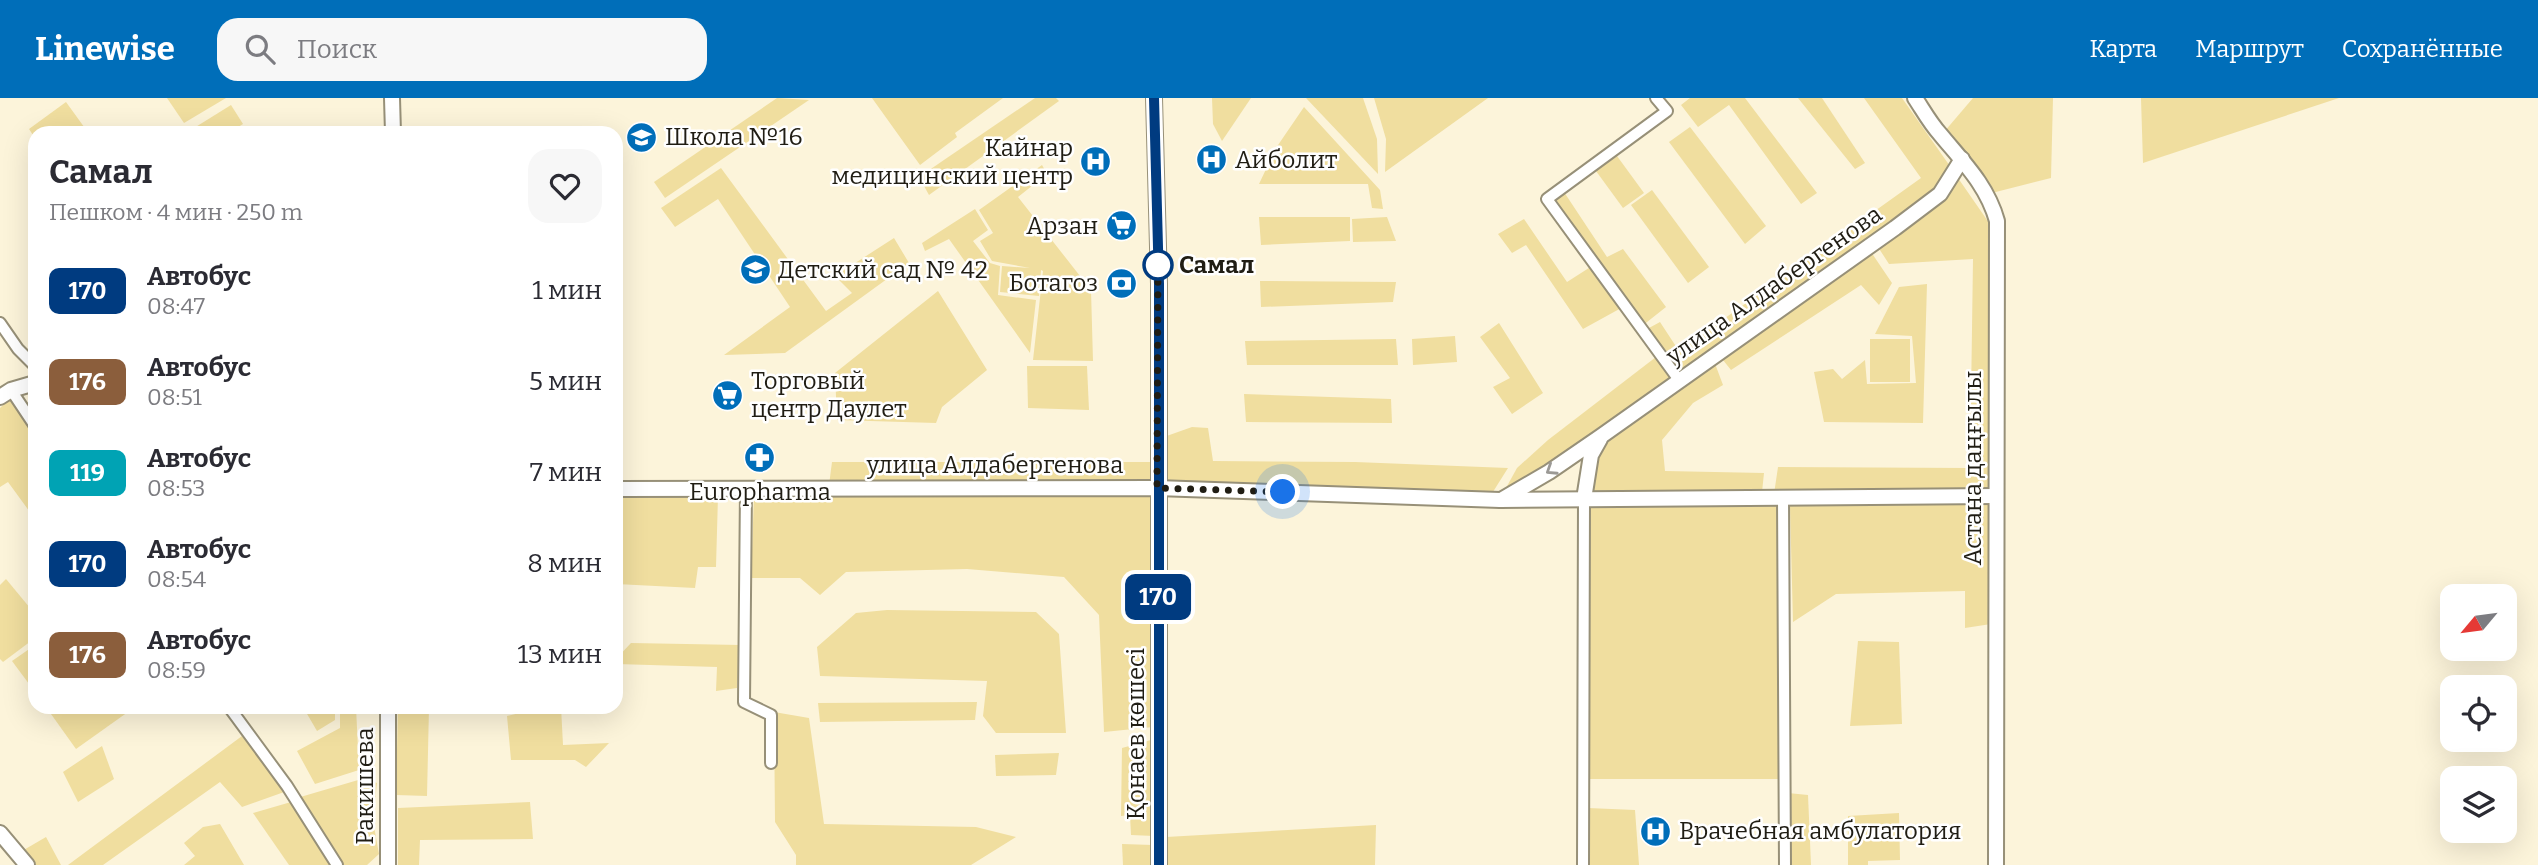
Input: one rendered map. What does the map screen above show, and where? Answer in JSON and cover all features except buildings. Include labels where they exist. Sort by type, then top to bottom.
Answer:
[{"type":"street","points":[[392,98],[393,126]]},
{"type":"street","name":"Қонаев көшесі","points":[[1154,98],[1159,284],[1159,865]]},
{"type":"street","points":[[1656,98],[1667,111],[1547,199],[1679,380]]},
{"type":"street","name":"Астана даңғылы","points":[[1915,98],[1938,133],[1985,190],[1997,221],[1996,865]]},
{"type":"street","name":"улица Алдабергенова","points":[[1500,500],[1549,472],[1813,288],[1940,194],[1962,159]]},
{"type":"street","points":[[0,323],[28,359]]},
{"type":"street","points":[[28,386],[5,394],[28,419]]},
{"type":"street","points":[[1583,865],[1584,499],[1591,455],[1600,437]]},
{"type":"street","name":"улица Алдабергенова","points":[[623,489],[1157,488],[1500,500],[1996,496]]},
{"type":"street","points":[[746,489],[744,702],[771,715],[771,762]]},
{"type":"street","points":[[1783,498],[1785,865]]},
{"type":"street","points":[[234,714],[287,786],[337,865]]},
{"type":"street","name":"Ракишева","points":[[388,714],[388,865]]},
{"type":"street","points":[[0,833],[27,865]]},
{"type":"shaded area","points":[[167,98],[226,98],[184,123]]},
{"type":"shaded area","points":[[777,98],[809,100],[665,198],[654,182]]},
{"type":"shaded area","points":[[872,98],[1003,98],[955,133],[957,137],[920,165]]},
{"type":"shaded area","points":[[1035,98],[1056,98],[1059,101],[929,195],[919,177]]},
{"type":"shaded area","points":[[1212,98],[1251,98],[1222,141],[1213,124]]},
{"type":"shaded area","points":[[1306,98],[1363,98],[1377,139],[1378,174]]},
{"type":"shaded area","points":[[1374,98],[1488,98],[1385,172],[1386,139]]},
{"type":"shaded area","points":[[1690,98],[1745,98],[1817,193],[1801,204],[1729,105],[1698,127],[1681,105]]},
{"type":"shaded area","points":[[1798,98],[1822,98],[1865,163],[1855,169]]},
{"type":"shaded area","points":[[1864,98],[1902,98],[1952,169],[1939,191],[1679,374],[1649,328],[1660,322],[1679,351],[1921,178]]},
{"type":"shaded area","points":[[1973,98],[2053,98],[2051,178],[1984,195],[1944,132]]},
{"type":"shaded area","points":[[2141,98],[2339,98],[2143,163]]},
{"type":"shaded area","points":[[66,102],[83,126],[33,126]]},
{"type":"shaded area","points":[[231,105],[243,124],[240,126],[197,126]]},
{"type":"shaded area","points":[[1304,107],[1380,190],[1383,209],[1372,208],[1368,184],[1259,184],[1276,148]]},
{"type":"shaded area","points":[[1690,127],[1766,226],[1745,244],[1669,142]]},
{"type":"shaded area","points":[[1617,156],[1644,193],[1623,208],[1596,171]]},
{"type":"shaded area","points":[[1042,165],[1047,174],[1018,197],[1091,290],[1093,361],[1033,360],[1043,271],[1041,270],[1039,296],[1000,292],[1002,266],[1030,268],[992,261],[980,241],[993,233],[979,210]]},
{"type":"shaded area","points":[[721,168],[826,311],[852,293],[835,276],[894,238],[909,263],[785,353],[724,355],[790,307],[718,199],[675,227],[661,208]]},
{"type":"shaded area","points":[[1958,178],[1994,230],[1992,492],[1774,494],[1778,467],[1970,468],[1973,259],[1889,264],[1876,244]]},
{"type":"shaded area","points":[[1652,190],[1709,267],[1688,283],[1631,205]]},
{"type":"shaded area","points":[[1564,192],[1607,257],[1623,249],[1666,307],[1642,326],[1551,200]]},
{"type":"shaded area","points":[[975,209],[988,230],[973,241],[990,263],[1000,266],[998,295],[1036,300],[1030,353],[949,239],[925,251],[922,243]]},
{"type":"shaded area","points":[[1259,217],[1350,217],[1350,241],[1261,245]]},
{"type":"shaded area","points":[[1387,217],[1396,241],[1353,242],[1352,219]]},
{"type":"shaded area","points":[[1524,219],[1567,282],[1592,266],[1623,307],[1583,329],[1526,245],[1512,253],[1498,234]]},
{"type":"shaded area","points":[[1869,249],[1892,283],[1879,305],[1861,285],[1731,370],[1719,355]]},
{"type":"shaded area","points":[[1260,281],[1396,282],[1393,302],[1261,307]]},
{"type":"shaded area","points":[[1927,284],[1923,423],[1824,422],[1814,372],[1833,369],[1842,379],[1865,360],[1867,384],[1916,383],[1912,336],[1875,334],[1899,287]]},
{"type":"shaded area","points":[[938,291],[987,370],[942,407],[936,423],[837,420],[835,373]]},
{"type":"shaded area","points":[[1499,323],[1543,393],[1512,414],[1493,387],[1510,378],[1480,337]]},
{"type":"shaded area","points":[[1455,336],[1457,362],[1413,365],[1412,339]]},
{"type":"shaded area","points":[[1396,339],[1398,365],[1247,365],[1245,341]]},
{"type":"shaded area","points":[[1870,339],[1910,339],[1910,382],[1870,382]]},
{"type":"shaded area","points":[[1656,357],[1673,380],[1501,497],[1517,468],[1548,440]]},
{"type":"shaded area","points":[[1714,361],[1723,385],[1693,403],[1662,440],[1665,471],[1764,473],[1762,492],[1587,495],[1602,441]]},
{"type":"shaded area","points":[[1027,366],[1087,366],[1089,410],[1028,408]]},
{"type":"shaded area","points":[[1244,394],[1391,399],[1392,423],[1246,422]]},
{"type":"shaded area","points":[[10,398],[28,426],[28,509],[8,482],[0,487],[0,408]]},
{"type":"shaded area","points":[[1192,427],[1208,428],[1213,461],[1355,462],[1508,468],[1491,495],[1163,483],[1161,438]]},
{"type":"shaded area","points":[[832,462],[1150,462],[1150,484],[829,485]]},
{"type":"shaded area","points":[[1152,492],[1153,727],[1104,732],[1099,615],[1064,577],[967,569],[846,572],[820,595],[800,578],[751,578],[754,496]]},
{"type":"shaded area","points":[[623,496],[718,496],[716,567],[698,567],[695,588],[623,584]]},
{"type":"shaded area","points":[[1989,500],[1991,624],[1965,628],[1965,591],[1836,594],[1793,622],[1790,506]]},
{"type":"shaded area","points":[[1587,504],[1779,505],[1779,779],[1587,779]]},
{"type":"shaded area","points":[[6,579],[28,606],[28,643],[3,662],[0,659],[0,585]]},
{"type":"shaded area","points":[[887,610],[1036,612],[1059,634],[1066,733],[996,733],[983,716],[987,681],[820,676],[817,647],[856,613]]},
{"type":"shaded area","points":[[1858,641],[1899,642],[1902,724],[1850,726]]},
{"type":"shaded area","points":[[631,643],[741,645],[737,688],[716,691],[717,667],[623,664],[623,652]]},
{"type":"shaded area","points":[[28,650],[28,683],[12,661]]},
{"type":"shaded area","points":[[977,702],[975,720],[820,722],[818,703]]},
{"type":"shaded area","points":[[774,712],[809,718],[824,824],[976,827],[1016,837],[971,865],[796,865],[796,855],[775,822]]},
{"type":"shaded area","points":[[51,714],[125,714],[76,749]]},
{"type":"shaded area","points":[[307,714],[335,714],[335,720],[317,731]]},
{"type":"shaded area","points":[[340,714],[356,714],[359,770],[315,784],[297,751],[340,728]]},
{"type":"shaded area","points":[[398,714],[429,714],[427,796],[396,795]]},
{"type":"shaded area","points":[[561,714],[563,745],[609,743],[586,767],[575,760],[511,760],[507,716]]},
{"type":"shaded area","points":[[242,736],[287,791],[242,807],[220,782],[103,865],[68,865]]},
{"type":"shaded area","points":[[1151,740],[1154,836],[1131,835],[1130,815],[1121,816],[1122,748]]},
{"type":"shaded area","points":[[102,746],[114,779],[78,802],[63,772]]},
{"type":"shaded area","points":[[1059,753],[1056,775],[996,776],[995,755]]},
{"type":"shaded area","points":[[365,778],[377,783],[373,821],[379,854],[367,865],[342,865],[297,798]]},
{"type":"shaded area","points":[[1788,793],[1808,795],[1811,865],[1790,865]]},
{"type":"shaded area","points":[[291,802],[333,865],[289,865],[253,813]]},
{"type":"shaded area","points":[[530,802],[533,839],[420,840],[419,865],[398,865],[398,808]]},
{"type":"shaded area","points":[[1588,808],[1635,810],[1639,865],[1588,865]]},
{"type":"shaded area","points":[[1899,813],[1900,860],[1848,865],[1848,816]]},
{"type":"shaded area","points":[[220,824],[244,865],[184,865],[195,856],[184,843],[203,827]]},
{"type":"shaded area","points":[[1376,825],[1375,865],[1165,865],[1166,837]]},
{"type":"shaded area","points":[[46,837],[61,865],[34,865],[22,851]]},
{"type":"shaded area","points":[[1122,844],[1153,845],[1153,865],[1123,865]]},
{"type":"bus line","name":"170","points":[[1154,98],[1159,284],[1159,865]]},
{"type":"place","name":"Школа №16","points":[[642,137]]},
{"type":"place","name":"Айболит","points":[[1212,160]]},
{"type":"place","name":"Кайнар медицинский центр","points":[[1096,162]]},
{"type":"place","name":"Арзан","points":[[1121,226]]},
{"type":"place","name":"Самал","points":[[1158,265]]},
{"type":"place","name":"Детский сад № 42","points":[[755,270]]},
{"type":"place","name":"Ботагоз","points":[[1121,283]]},
{"type":"place","name":"Торговый центр Даулет","points":[[728,395]]},
{"type":"place","name":"Europharma","points":[[760,458]]},
{"type":"place","name":"Врачебная амбулатория","points":[[1656,831]]},
{"type":"route","points":[[1158,265],[1158,261],[1157,488],[1283,492]]}]
